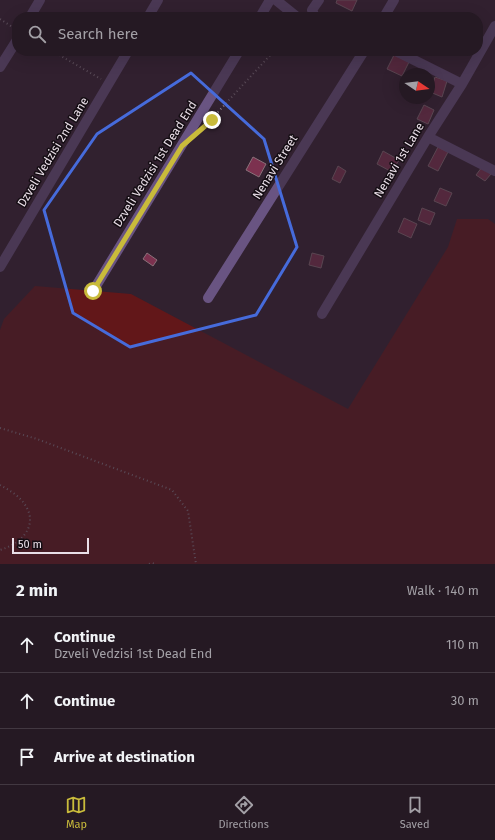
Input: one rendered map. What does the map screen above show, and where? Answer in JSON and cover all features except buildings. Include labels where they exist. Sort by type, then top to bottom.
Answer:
[{"type":"street","points":[[33,12],[40,0]]},
{"type":"street","points":[[151,12],[158,0]]},
{"type":"street","points":[[263,12],[270,0]]},
{"type":"street","points":[[276,0],[291,12]]},
{"type":"street","points":[[313,12],[312,10],[319,0]]},
{"type":"street","points":[[387,12],[394,0]]},
{"type":"street","name":"Nenavi 1st Lane","points":[[483,47],[495,26]]},
{"type":"street","points":[[0,67],[12,48]]},
{"type":"street","name":"Dzveli Vedzisi 2nd Lane","points":[[0,267],[125,56]]},
{"type":"street","name":"Dzveli Vedzisi 1st Dead End","points":[[93,291],[236,56]]},
{"type":"street","name":"Nenavi Street","points":[[208,298],[361,56]]},
{"type":"street","points":[[406,56],[462,84]]},
{"type":"street","name":"Nenavi 1st Lane","points":[[322,314],[478,56]]},
{"type":"street","points":[[428,137],[495,171]]},
{"type":"path","points":[[0,19],[12,27]]},
{"type":"path","points":[[61,56],[109,84]]},
{"type":"path","points":[[206,125],[269,56]]},
{"type":"path","points":[[0,428],[37,439],[172,490],[188,511],[196,564]]},
{"type":"path","points":[[0,485],[16,496],[27,509],[31,520],[29,530],[22,539],[7,548],[0,550]]},
{"type":"path","points":[[149,564],[155,564]]},
{"type":"highlighted area","points":[[191,73],[264,139],[297,247],[256,315],[130,347],[73,313],[44,210],[97,134]]},
{"type":"shaded area","points":[[457,219],[488,219],[495,224],[495,564],[0,564],[0,330],[4,319],[35,286],[131,294],[348,409],[448,247]]},
{"type":"route","points":[[93,291],[182,146],[212,120]]}]
